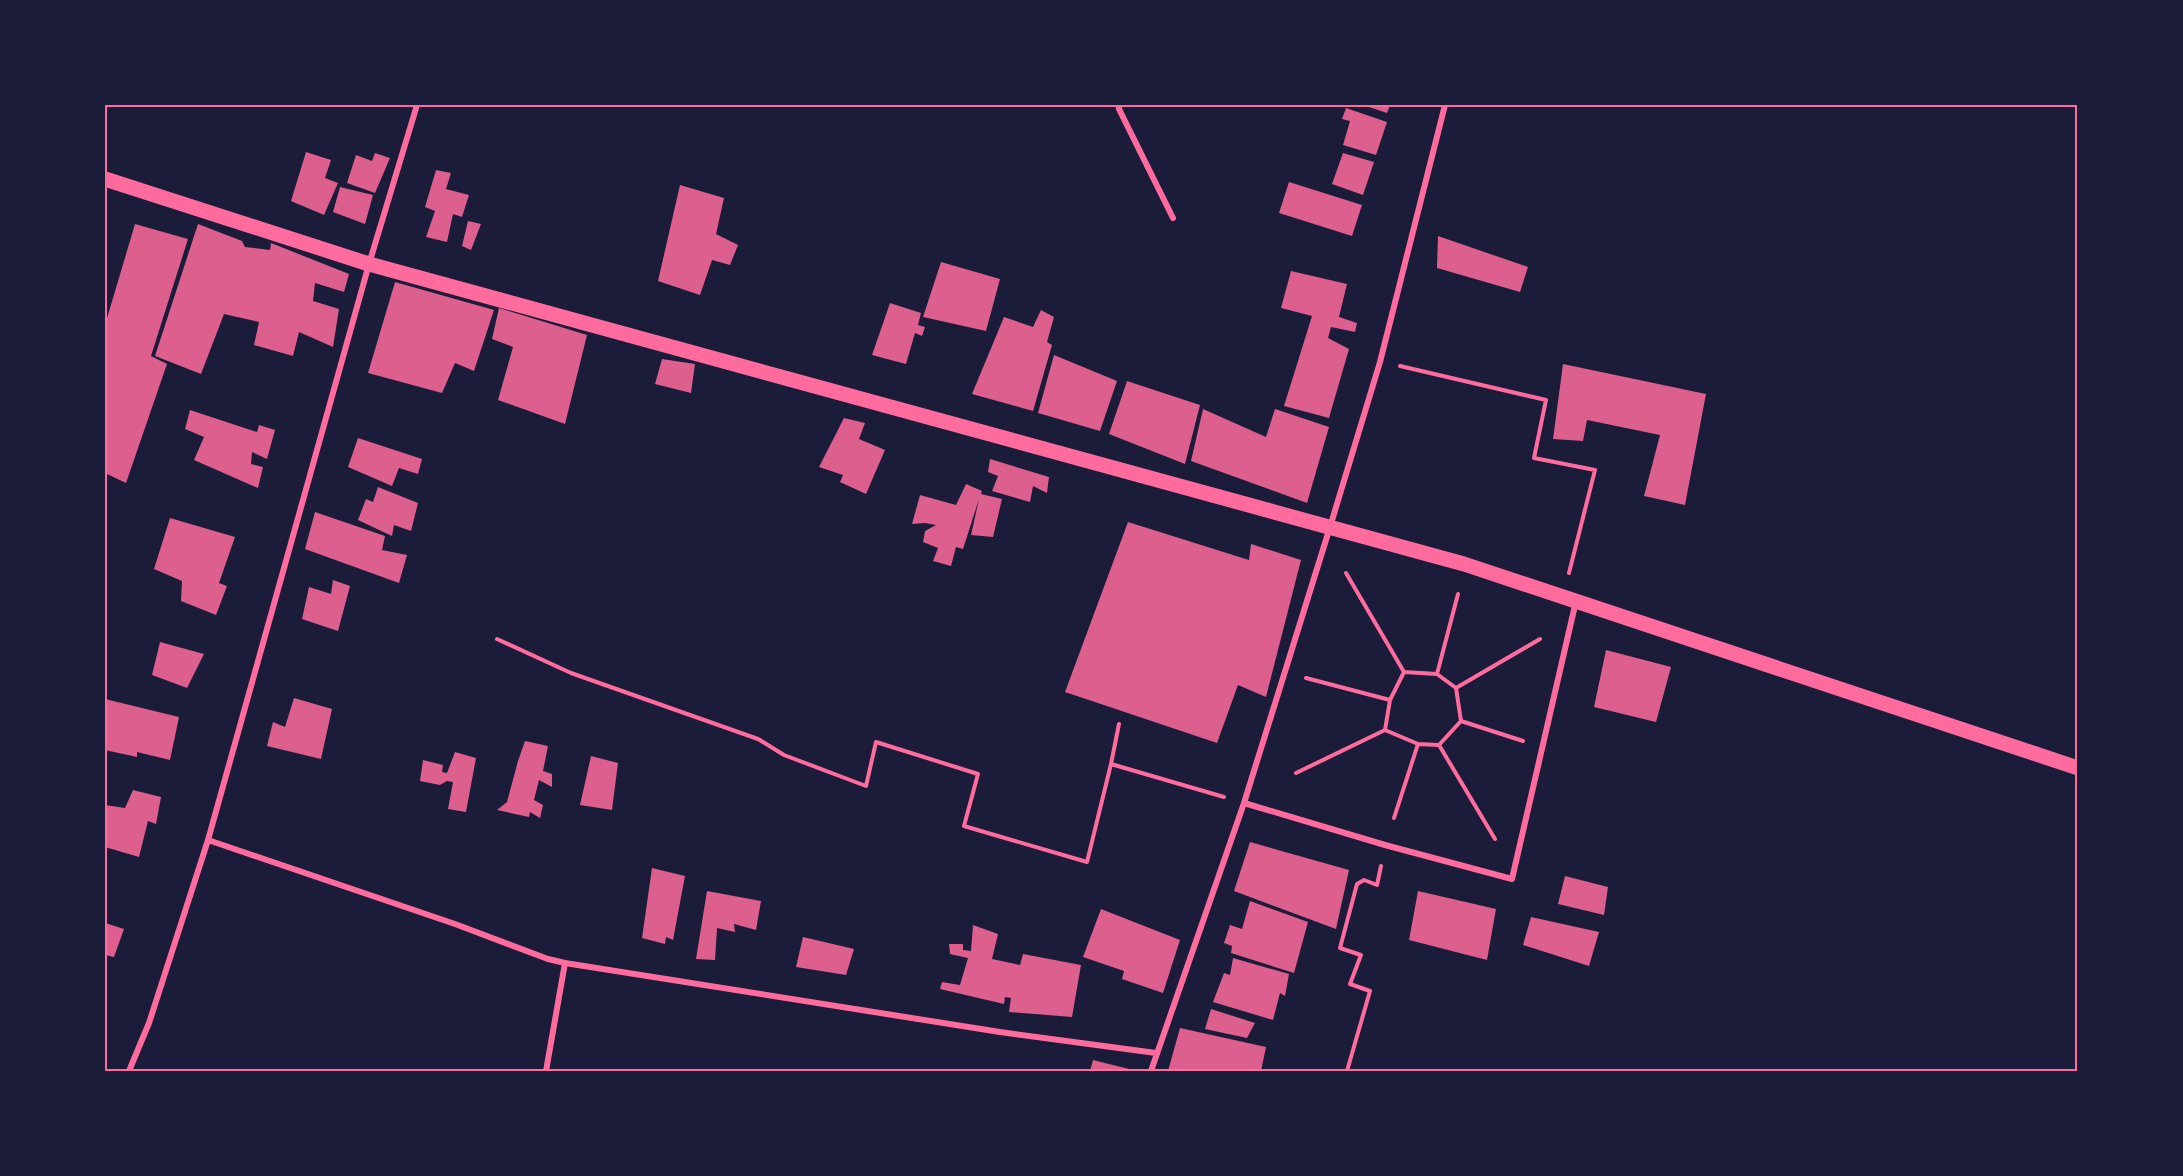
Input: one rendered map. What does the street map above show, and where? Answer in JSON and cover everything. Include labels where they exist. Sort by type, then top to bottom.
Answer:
[{"type":"main road","points":[[105,179],[369,264],[1464,564],[2078,768]]},
{"type":"street","points":[[129,1071],[149,1023],[208,840],[369,264],[417,105]]},
{"type":"street","points":[[1119,105],[1173,218]]},
{"type":"street","points":[[1151,1071],[1244,803],[1330,527],[1380,362],[1445,105]]},
{"type":"street","points":[[1244,803],[1385,845],[1512,879],[1570,599]]},
{"type":"street","points":[[208,840],[565,963],[1000,1032],[1156,1053]]},
{"type":"street","points":[[546,1071],[565,963]]},
{"type":"path","points":[[1380,362],[1546,400],[1534,458],[1595,470],[1570,599]]},
{"type":"path","points":[[1346,573],[1404,672]]},
{"type":"path","points":[[1437,674],[1458,594]]},
{"type":"path","points":[[497,639],[571,673],[758,739],[783,754],[866,786],[876,742],[978,774],[964,826],[1088,862],[1119,724]]},
{"type":"path","points":[[1456,688],[1540,639]]},
{"type":"path","points":[[1404,672],[1437,674],[1456,688],[1461,721]]},
{"type":"path","points":[[1385,730],[1390,700],[1404,672]]},
{"type":"path","points":[[1306,678],[1390,700]]},
{"type":"path","points":[[1461,721],[1530,743]]},
{"type":"path","points":[[1439,745],[1461,721]]},
{"type":"path","points":[[1296,773],[1385,730],[1418,744],[1439,745]]},
{"type":"path","points":[[1394,818],[1418,744]]},
{"type":"path","points":[[1439,745],[1495,839]]},
{"type":"path","points":[[1111,764],[1244,803]]},
{"type":"path","points":[[1347,1071],[1370,991],[1350,984],[1361,955],[1340,948],[1357,884],[1364,880],[1377,885],[1385,845]]},
{"type":"building","points":[[1363,105],[1390,105],[1387,113]]},
{"type":"building","points":[[1346,108],[1387,122],[1376,155],[1343,145],[1350,121],[1342,119]]},
{"type":"building","points":[[306,152],[331,160],[325,178],[338,183],[324,215],[291,201]]},
{"type":"building","points":[[375,153],[390,158],[375,193],[347,183],[356,155],[372,161]]},
{"type":"building","points":[[1343,153],[1374,162],[1363,195],[1332,184]]},
{"type":"building","points":[[436,170],[451,173],[446,189],[469,195],[462,217],[453,214],[447,242],[426,237],[435,211],[425,207]]},
{"type":"building","points":[[1289,182],[1362,205],[1352,236],[1279,213]]},
{"type":"building","points":[[680,185],[724,198],[716,234],[738,245],[730,265],[712,260],[700,295],[658,281]]},
{"type":"building","points":[[340,187],[373,195],[365,224],[333,212]]},
{"type":"building","points":[[468,221],[481,224],[471,250],[462,246]]},
{"type":"building","points":[[135,224],[188,239],[151,356],[167,364],[126,483],[105,473],[105,325]]},
{"type":"building","points":[[198,224],[242,241],[245,247],[270,250],[271,243],[349,274],[344,292],[315,283],[313,301],[339,309],[333,347],[299,332],[293,356],[254,345],[259,322],[224,314],[201,374],[155,356]]},
{"type":"building","points":[[1438,236],[1528,267],[1520,292],[1437,268]]},
{"type":"building","points":[[941,262],[1000,279],[986,331],[923,317]]},
{"type":"building","points":[[1291,271],[1347,284],[1339,317],[1357,323],[1355,332],[1331,327],[1328,338],[1349,349],[1329,418],[1284,406],[1312,316],[1281,308]]},
{"type":"building","points":[[395,282],[494,310],[474,371],[455,363],[442,393],[368,373]]},
{"type":"building","points":[[890,303],[921,313],[918,325],[925,327],[922,336],[915,333],[906,364],[872,355]]},
{"type":"building","points":[[499,308],[587,335],[565,424],[498,400],[513,347],[492,339]]},
{"type":"building","points":[[1041,310],[1054,317],[1047,342],[1052,345],[1033,411],[972,394],[1004,317],[1033,327]]},
{"type":"building","points":[[1054,355],[1117,381],[1100,431],[1038,413]]},
{"type":"building","points":[[662,359],[695,364],[691,393],[655,384]]},
{"type":"building","points":[[1563,364],[1706,394],[1685,505],[1644,496],[1660,435],[1587,420],[1583,441],[1553,439]]},
{"type":"building","points":[[1127,381],[1200,405],[1185,464],[1109,434]]},
{"type":"building","points":[[1203,409],[1266,437],[1275,409],[1329,427],[1307,503],[1191,461]]},
{"type":"building","points":[[190,410],[257,432],[259,425],[275,430],[267,459],[252,452],[251,464],[263,467],[258,488],[194,460],[204,437],[185,429]]},
{"type":"building","points":[[844,418],[865,423],[859,439],[885,450],[866,494],[840,482],[843,475],[819,467]]},
{"type":"building","points":[[358,438],[422,459],[418,474],[399,468],[392,486],[348,467]]},
{"type":"building","points":[[990,459],[1049,477],[1047,493],[1033,486],[1030,502],[992,491],[998,476],[988,472]]},
{"type":"building","points":[[966,484],[982,491],[981,494],[1002,499],[993,537],[971,535],[979,499],[963,549],[956,547],[951,566],[933,561],[938,548],[923,542],[925,531],[936,525],[912,524],[920,495],[956,505]]},
{"type":"building","points":[[378,487],[418,503],[411,531],[394,525],[392,536],[358,520],[366,499],[373,502]]},
{"type":"building","points":[[315,512],[385,536],[382,550],[407,555],[399,583],[305,549]]},
{"type":"building","points":[[170,518],[235,537],[219,583],[227,586],[216,615],[181,601],[182,581],[154,569]]},
{"type":"building","points":[[1128,522],[1249,560],[1251,544],[1301,560],[1266,697],[1238,685],[1217,743],[1065,692]]},
{"type":"building","points":[[333,580],[350,586],[338,631],[302,619],[309,587],[331,594]]},
{"type":"building","points":[[160,642],[204,654],[187,688],[152,675]]},
{"type":"building","points":[[1606,650],[1671,667],[1656,722],[1594,707]]},
{"type":"building","points":[[294,698],[332,709],[321,759],[267,746],[273,722],[285,727]]},
{"type":"building","points":[[105,699],[179,717],[170,760],[137,752],[137,757],[105,750]]},
{"type":"building","points":[[525,741],[548,746],[543,771],[552,774],[552,787],[539,780],[534,800],[543,805],[540,818],[530,812],[529,817],[497,810],[507,802]]},
{"type":"building","points":[[455,752],[476,758],[466,812],[448,809],[453,782],[447,781],[440,785],[420,781],[423,760],[443,765],[442,772],[447,773]]},
{"type":"building","points":[[591,756],[618,763],[612,810],[580,805]]},
{"type":"building","points":[[133,790],[161,797],[156,824],[148,821],[139,857],[105,847],[105,805],[125,808]]},
{"type":"building","points":[[1250,842],[1349,870],[1336,929],[1234,891]]},
{"type":"building","points":[[652,868],[685,876],[673,940],[666,937],[665,944],[642,938]]},
{"type":"building","points":[[1565,876],[1608,887],[1604,915],[1558,904]]},
{"type":"building","points":[[707,891],[761,901],[756,930],[734,924],[735,932],[717,928],[715,960],[696,959]]},
{"type":"building","points":[[1418,891],[1496,909],[1487,960],[1409,940]]},
{"type":"building","points":[[1250,901],[1308,922],[1294,973],[1231,953],[1232,946],[1224,943],[1230,925],[1242,929]]},
{"type":"building","points":[[1101,909],[1180,940],[1163,993],[1122,979],[1124,971],[1083,957]]},
{"type":"building","points":[[1531,917],[1599,932],[1589,966],[1523,945]]},
{"type":"building","points":[[105,923],[124,929],[114,957],[105,955]]},
{"type":"building","points":[[973,925],[998,934],[992,959],[1020,965],[1023,954],[1081,965],[1072,1017],[1009,1012],[1011,998],[1005,997],[1004,1004],[940,989],[942,982],[960,985],[968,958],[950,954],[949,944],[963,944],[963,950],[971,951]]},
{"type":"building","points":[[803,937],[854,949],[846,975],[796,967]]},
{"type":"building","points":[[1233,958],[1289,974],[1285,996],[1280,993],[1273,1020],[1213,1002],[1224,973],[1230,975]]},
{"type":"building","points":[[1211,1009],[1255,1023],[1247,1038],[1205,1029]]},
{"type":"building","points":[[1180,1028],[1266,1047],[1261,1071],[1168,1071]]},
{"type":"building","points":[[1093,1060],[1133,1070],[1133,1071],[1090,1071]]}]
